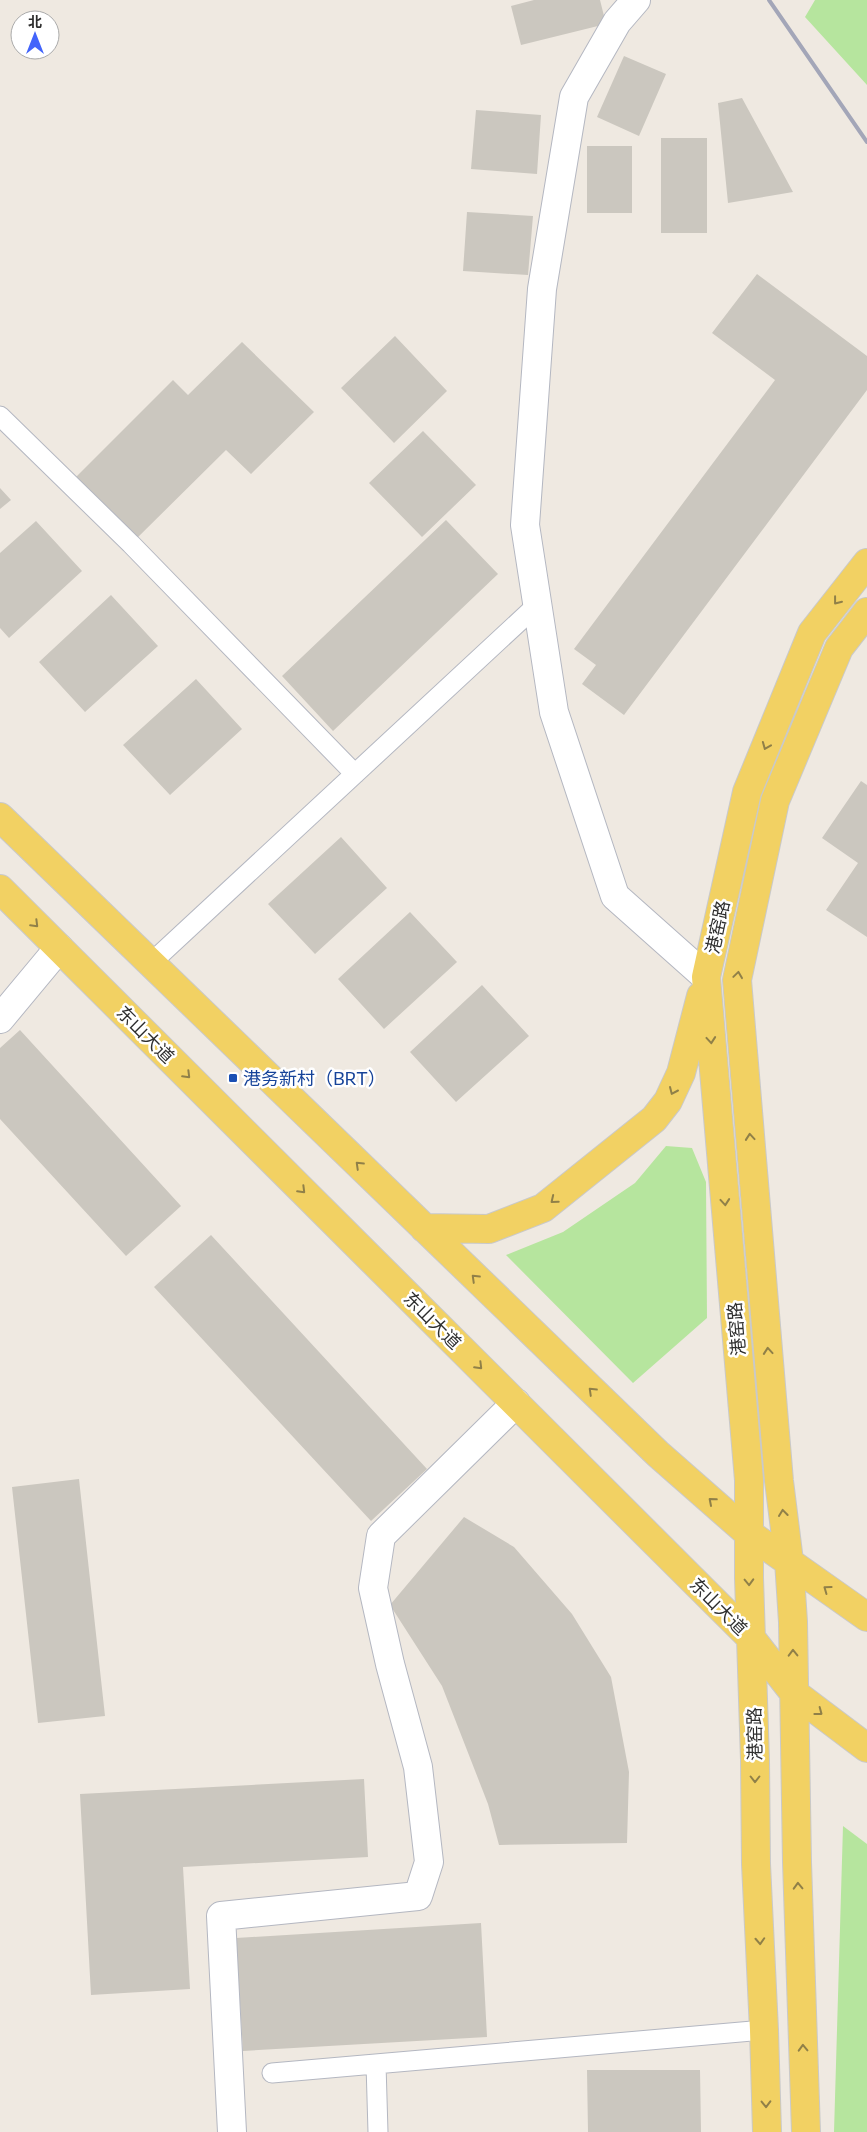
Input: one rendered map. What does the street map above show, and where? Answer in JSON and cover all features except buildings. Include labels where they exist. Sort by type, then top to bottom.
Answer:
[{"type":"main road","name":"港窑路","points":[[767,2132],[756,1864],[748,1471],[706,977],[747,792],[812,633],[867,563]]},
{"type":"main road","name":"港窑路","points":[[806,2132],[789,1561],[780,1481],[737,980],[775,801],[838,648],[867,612]]},
{"type":"main road","points":[[0,817],[658,1454],[748,1533],[867,1617]]},
{"type":"main road","name":"东山大道","points":[[0,889],[752,1638],[794,1693],[867,1748]]},
{"type":"main road","points":[[424,1228],[489,1229],[543,1208],[654,1119],[668,1100],[681,1073],[706,977]]},
{"type":"street","points":[[636,0],[617,22],[574,97],[542,289],[525,525],[554,712],[614,896],[706,977]]},
{"type":"street","points":[[0,1019],[59,948]]},
{"type":"street","points":[[232,2132],[221,1916],[418,1896],[429,1862],[418,1767],[390,1664],[373,1588],[381,1536],[516,1403]]},
{"type":"lane","points":[[0,416],[131,544],[355,774]]},
{"type":"lane","points":[[151,963],[537,605]]},
{"type":"lane","points":[[272,2073],[764,2030]]},
{"type":"lane","points":[[376,2064],[378,2132]]},
{"type":"green space","points":[[815,0],[867,0],[867,85],[805,17]]},
{"type":"green space","points":[[666,1146],[692,1148],[706,1182],[707,1318],[633,1383],[506,1255],[563,1232],[635,1183]]},
{"type":"green space","points":[[843,1826],[867,1844],[867,2132],[834,2132]]},
{"type":"railway","points":[[769,0],[867,142]]},
{"type":"place","name":"港务新村（BRT）","points":[[233,1078]]}]
